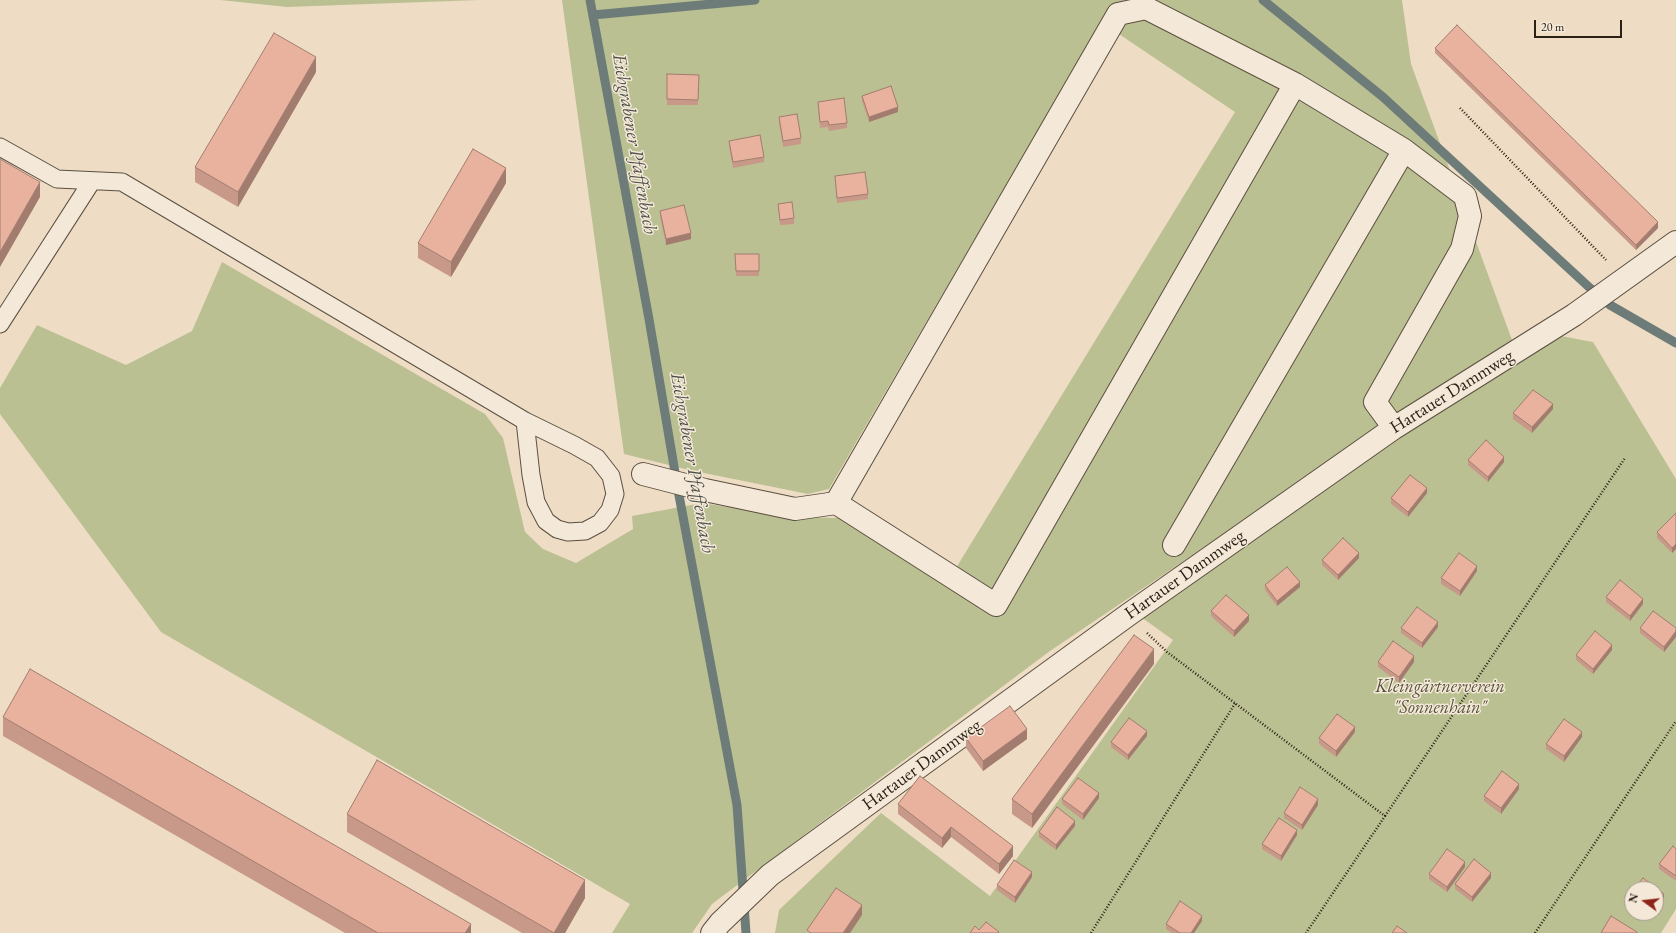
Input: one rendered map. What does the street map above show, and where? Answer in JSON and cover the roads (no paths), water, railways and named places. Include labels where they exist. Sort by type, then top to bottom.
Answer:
[{"type":"street","points":[[836,503],[1118,14],[1146,8],[1295,84],[1404,150],[1465,196],[1470,216],[1462,249],[1375,402],[1394,428]]},
{"type":"street","points":[[643,474],[705,490],[795,509],[836,503],[996,605],[1295,84]]},
{"type":"street","points":[[1174,545],[1404,150]]},
{"type":"street","name":"Hartauer Dammweg","points":[[712,933],[760,884],[776,871],[1128,616],[1394,428],[1590,304],[1676,242]]},
{"type":"lane","points":[[0,147],[56,179],[122,182],[525,421],[597,458],[611,476],[615,494],[610,510],[600,523],[585,531],[568,532],[557,529],[546,521],[536,502],[531,475],[525,421]]},
{"type":"lane","points":[[0,324],[92,181]]},
{"type":"waterway","name":"Eichgrabener Pfaffenbach","points":[[590,0],[649,319],[678,490],[737,805],[746,933]]},
{"type":"waterway","points":[[593,15],[755,0]]},
{"type":"waterway","points":[[1263,0],[1383,97],[1610,305],[1676,343]]},
{"type":"park label","name":"Kleingärtnerverein \"Sonnenhain\"","points":[[1440,697]]}]
